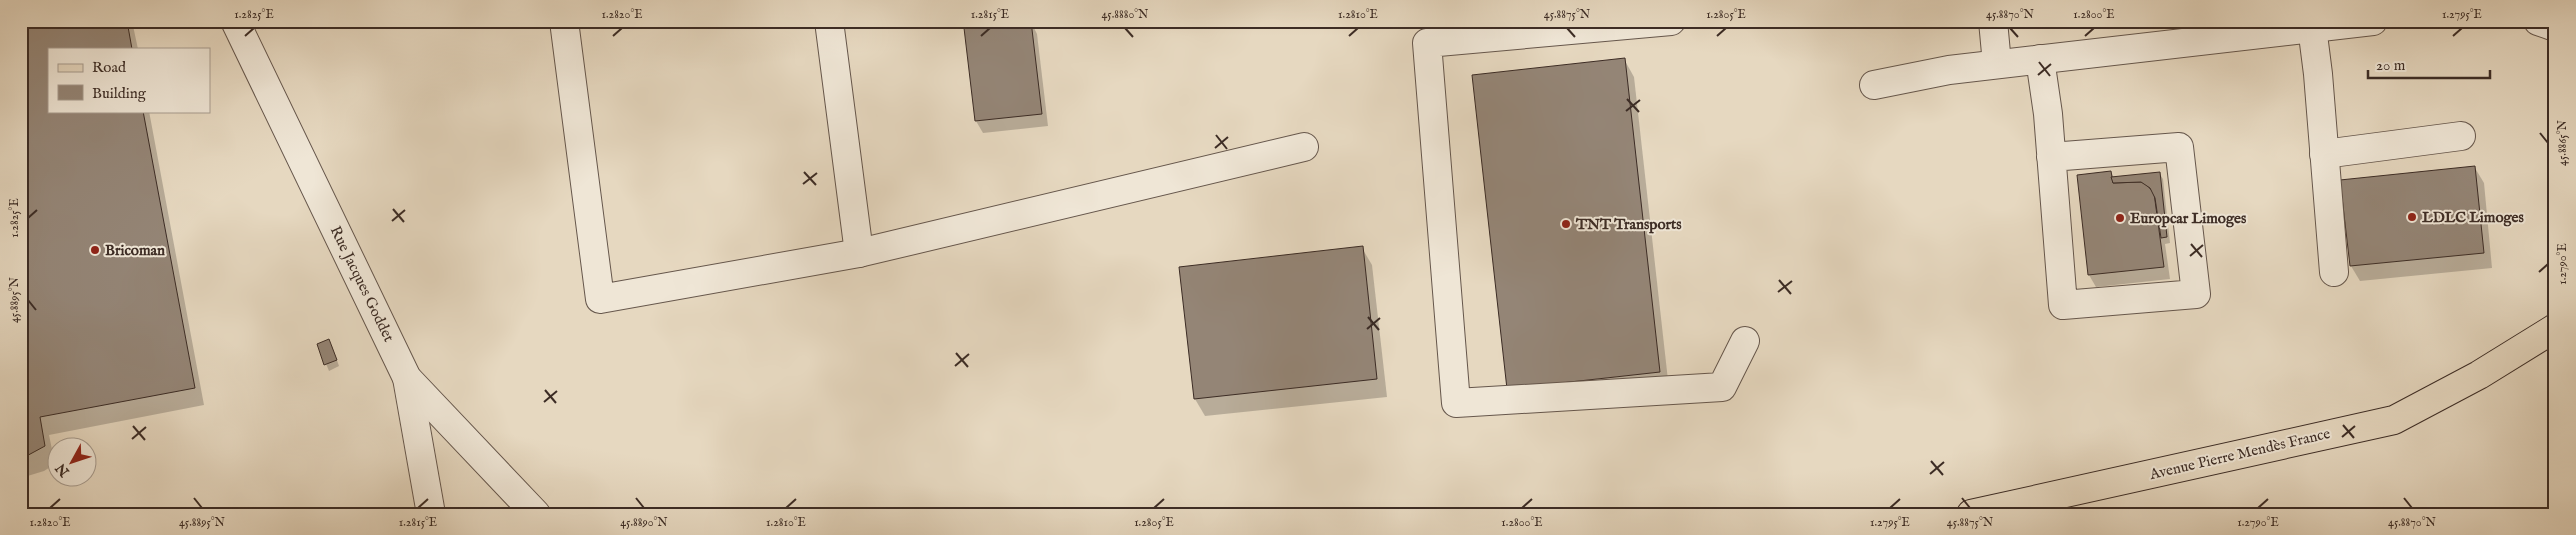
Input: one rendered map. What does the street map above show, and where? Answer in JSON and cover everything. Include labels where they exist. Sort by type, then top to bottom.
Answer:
[{"type":"main road","name":"Avenue Pierre Mendès France","points":[[1971,514],[2394,420],[2479,375],[2553,327]]},
{"type":"street","name":"Rue Jacques Goddet","points":[[235,21],[407,378],[536,514]]},
{"type":"street","points":[[564,21],[600,299],[859,253],[1304,147]]},
{"type":"street","points":[[829,21],[859,253]]},
{"type":"street","points":[[1671,21],[1427,43],[1456,403],[1722,388],[1745,341]]},
{"type":"street","points":[[1993,21],[1997,64]]},
{"type":"street","points":[[1874,85],[1949,70],[2372,21]]},
{"type":"street","points":[[2538,21],[2555,27]]},
{"type":"street","points":[[2312,27],[2334,272]]},
{"type":"street","points":[[2040,59],[2051,157],[2063,305],[2196,294],[2180,147],[2051,157]]},
{"type":"street","points":[[2324,154],[2461,136]]},
{"type":"street","points":[[407,378],[431,514]]},
{"type":"building","name":"Bricoman","points":[[21,21],[127,21],[132,48],[48,48],[48,112],[143,112],[195,388],[40,417],[45,446],[21,459]]},
{"type":"building","points":[[1031,21],[1042,114],[975,121],[964,28]]},
{"type":"building","name":"TNT Transports","points":[[1625,58],[1660,372],[1507,389],[1472,75]]},
{"type":"building","name":"LDLC Limoges","points":[[2475,166],[2484,253],[2350,266],[2340,180]]},
{"type":"building","name":"Europcar Limoges","points":[[2111,171],[2113,183],[2141,182],[2146,184],[2154,193],[2164,267],[2088,275],[2077,175]]},
{"type":"building","points":[[2160,172],[2167,237],[2161,238],[2155,198],[2150,188],[2141,182],[2113,183],[2111,177]]},
{"type":"building","points":[[1363,246],[1377,379],[1194,399],[1179,267]]},
{"type":"building","points":[[329,339],[337,360],[324,365],[317,344]]},
{"type":"place","name":"LDLC Limoges","points":[[2412,217]]},
{"type":"place","name":"Europcar Limoges","points":[[2120,218]]},
{"type":"place","name":"TNT Transports","points":[[1566,224]]},
{"type":"place","name":"Bricoman","points":[[95,250]]}]
